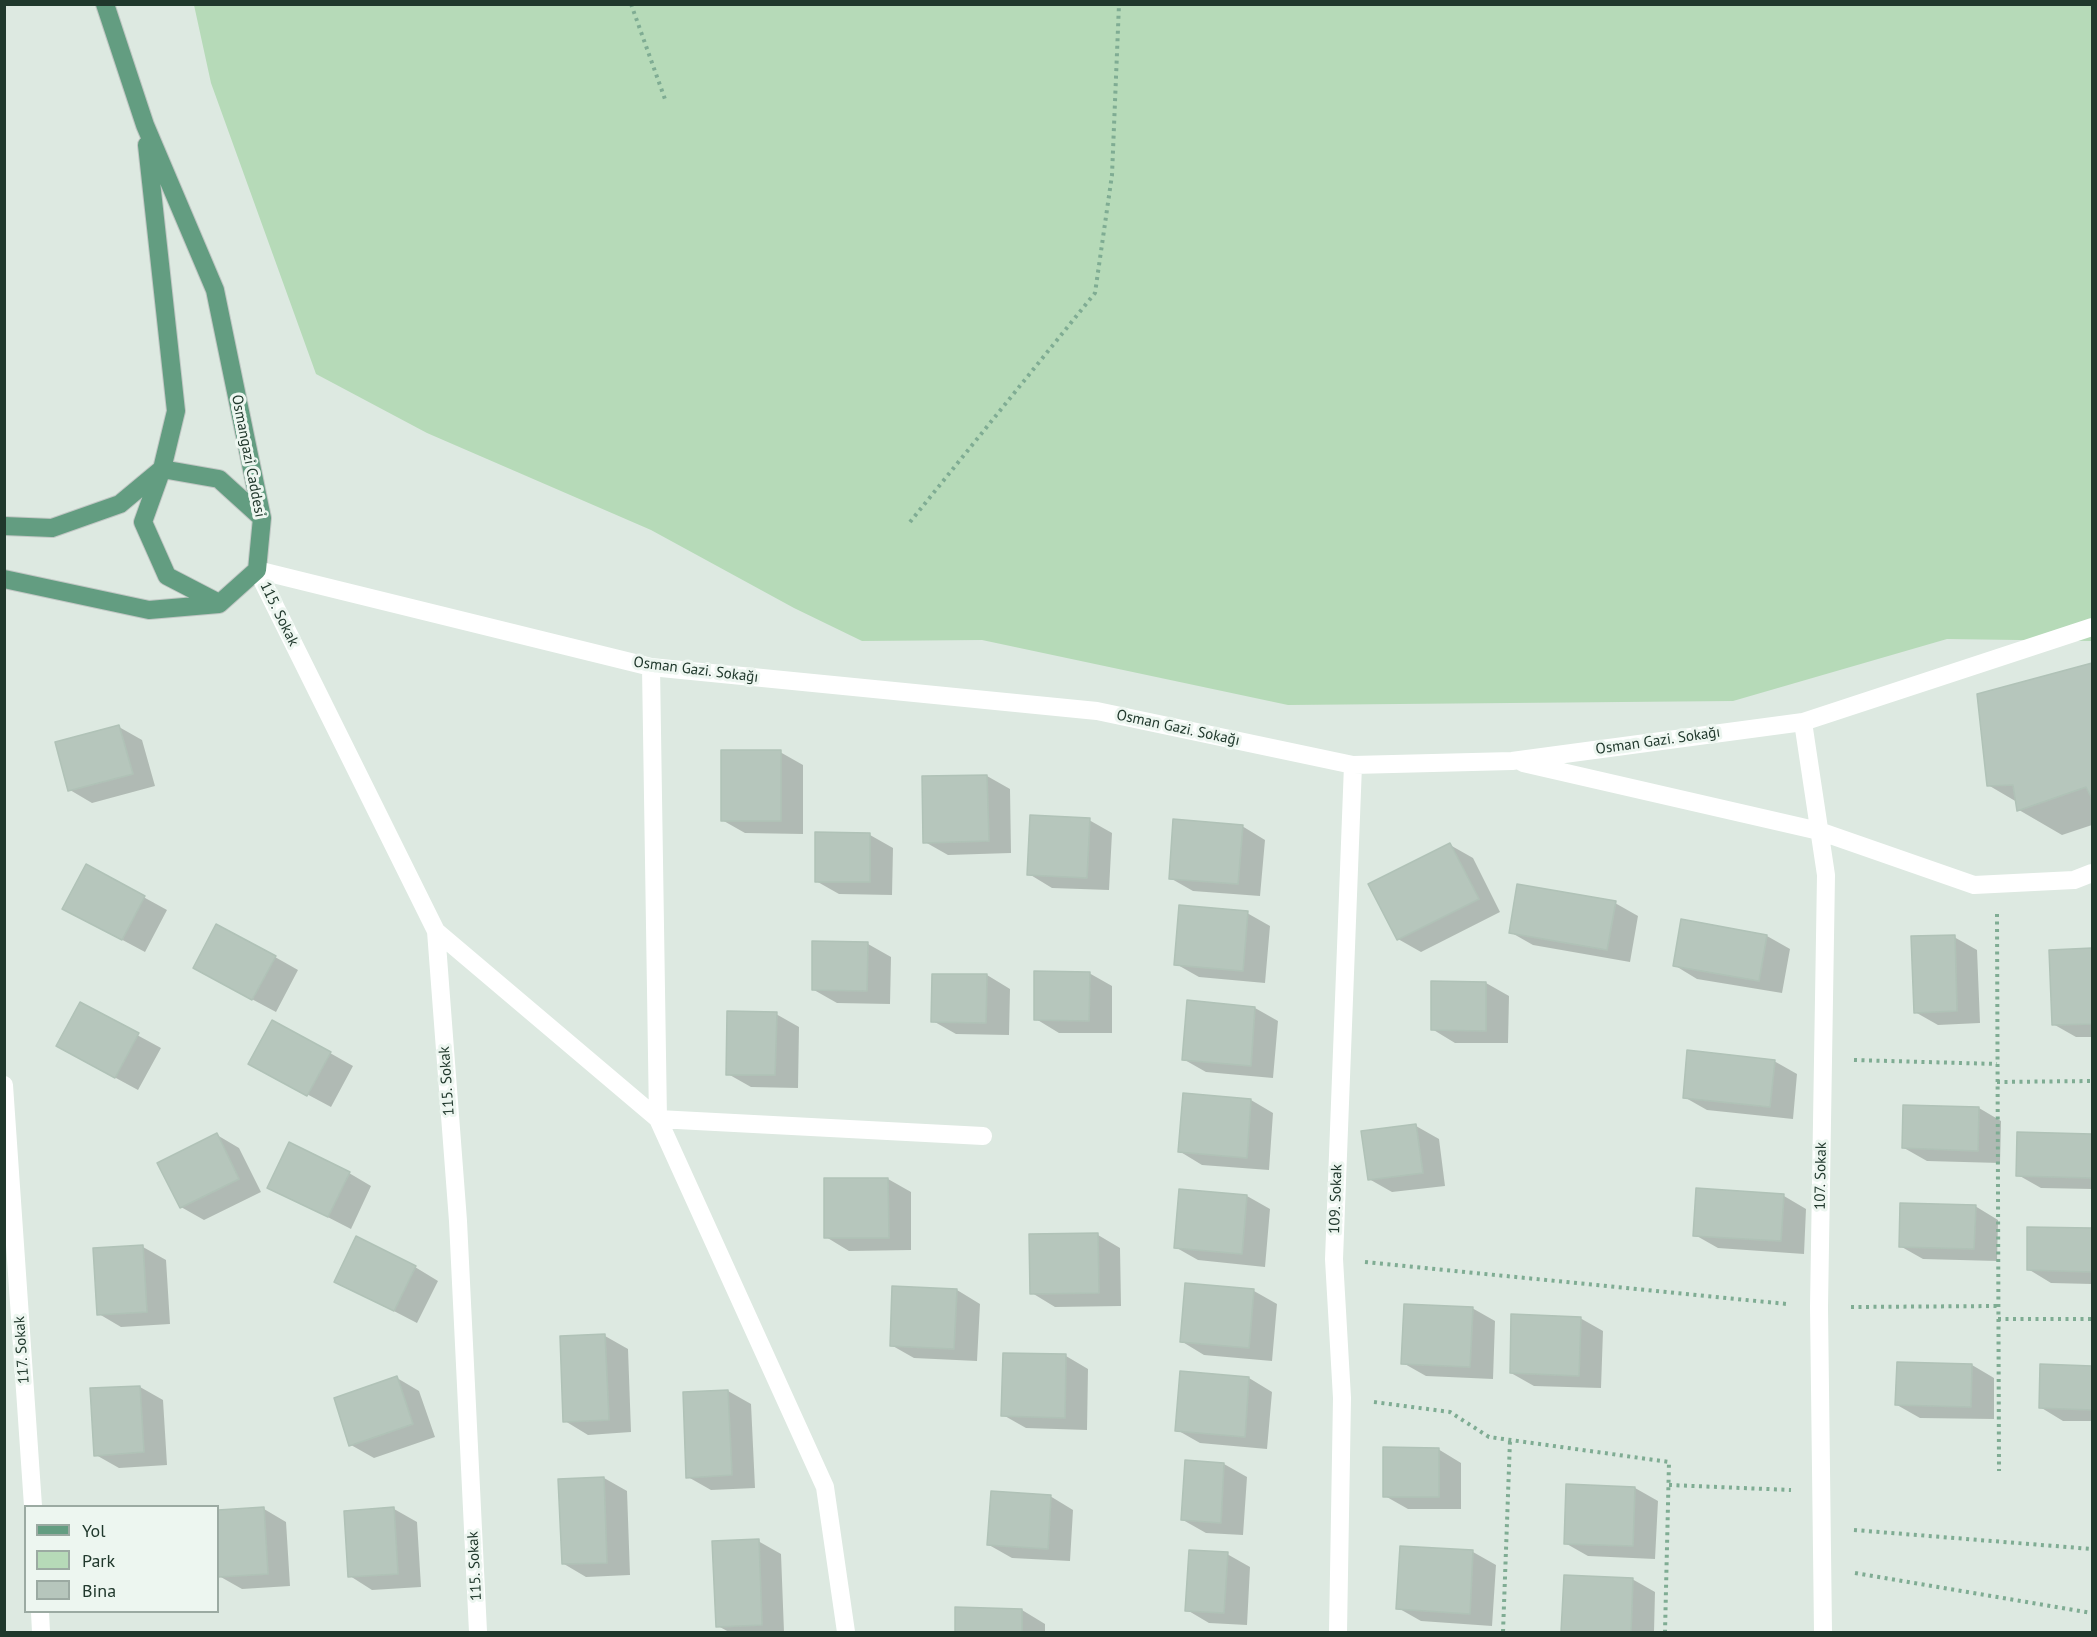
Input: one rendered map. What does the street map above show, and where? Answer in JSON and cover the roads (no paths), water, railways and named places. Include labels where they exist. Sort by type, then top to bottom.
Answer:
[{"type":"main road","points":[[105,4],[145,125],[176,411],[162,469],[143,522],[167,576],[219,604]]},
{"type":"main road","name":"Osmangazi Caddesi","points":[[145,125],[215,290],[262,518],[257,570]]},
{"type":"main road","points":[[4,526],[52,528],[120,504],[162,469],[219,479],[262,518]]},
{"type":"main road","points":[[4,579],[149,610],[219,604],[257,570]]},
{"type":"street","name":"Osman Gazi. Sokağı","points":[[257,570],[651,668],[1097,711],[1353,765],[1512,761],[1803,722],[2092,627]]},
{"type":"street","name":"115. Sokak","points":[[257,570],[436,931],[458,1221],[478,1632]]},
{"type":"street","points":[[651,668],[658,1119],[825,1487],[846,1632]]},
{"type":"street","name":"107. Sokak","points":[[1803,722],[1826,875],[1819,1307],[1823,1632]]},
{"type":"street","points":[[1512,761],[1819,831],[1974,885],[2074,880],[2092,873]]},
{"type":"street","name":"109. Sokak","points":[[1338,1632],[1342,1398],[1334,1259],[1353,765]]},
{"type":"street","points":[[436,931],[658,1119],[983,1136]]},
{"type":"street","name":"117. Sokak","points":[[4,1085],[33,1505]]},
{"type":"street","points":[[40,1613],[41,1632]]}]
